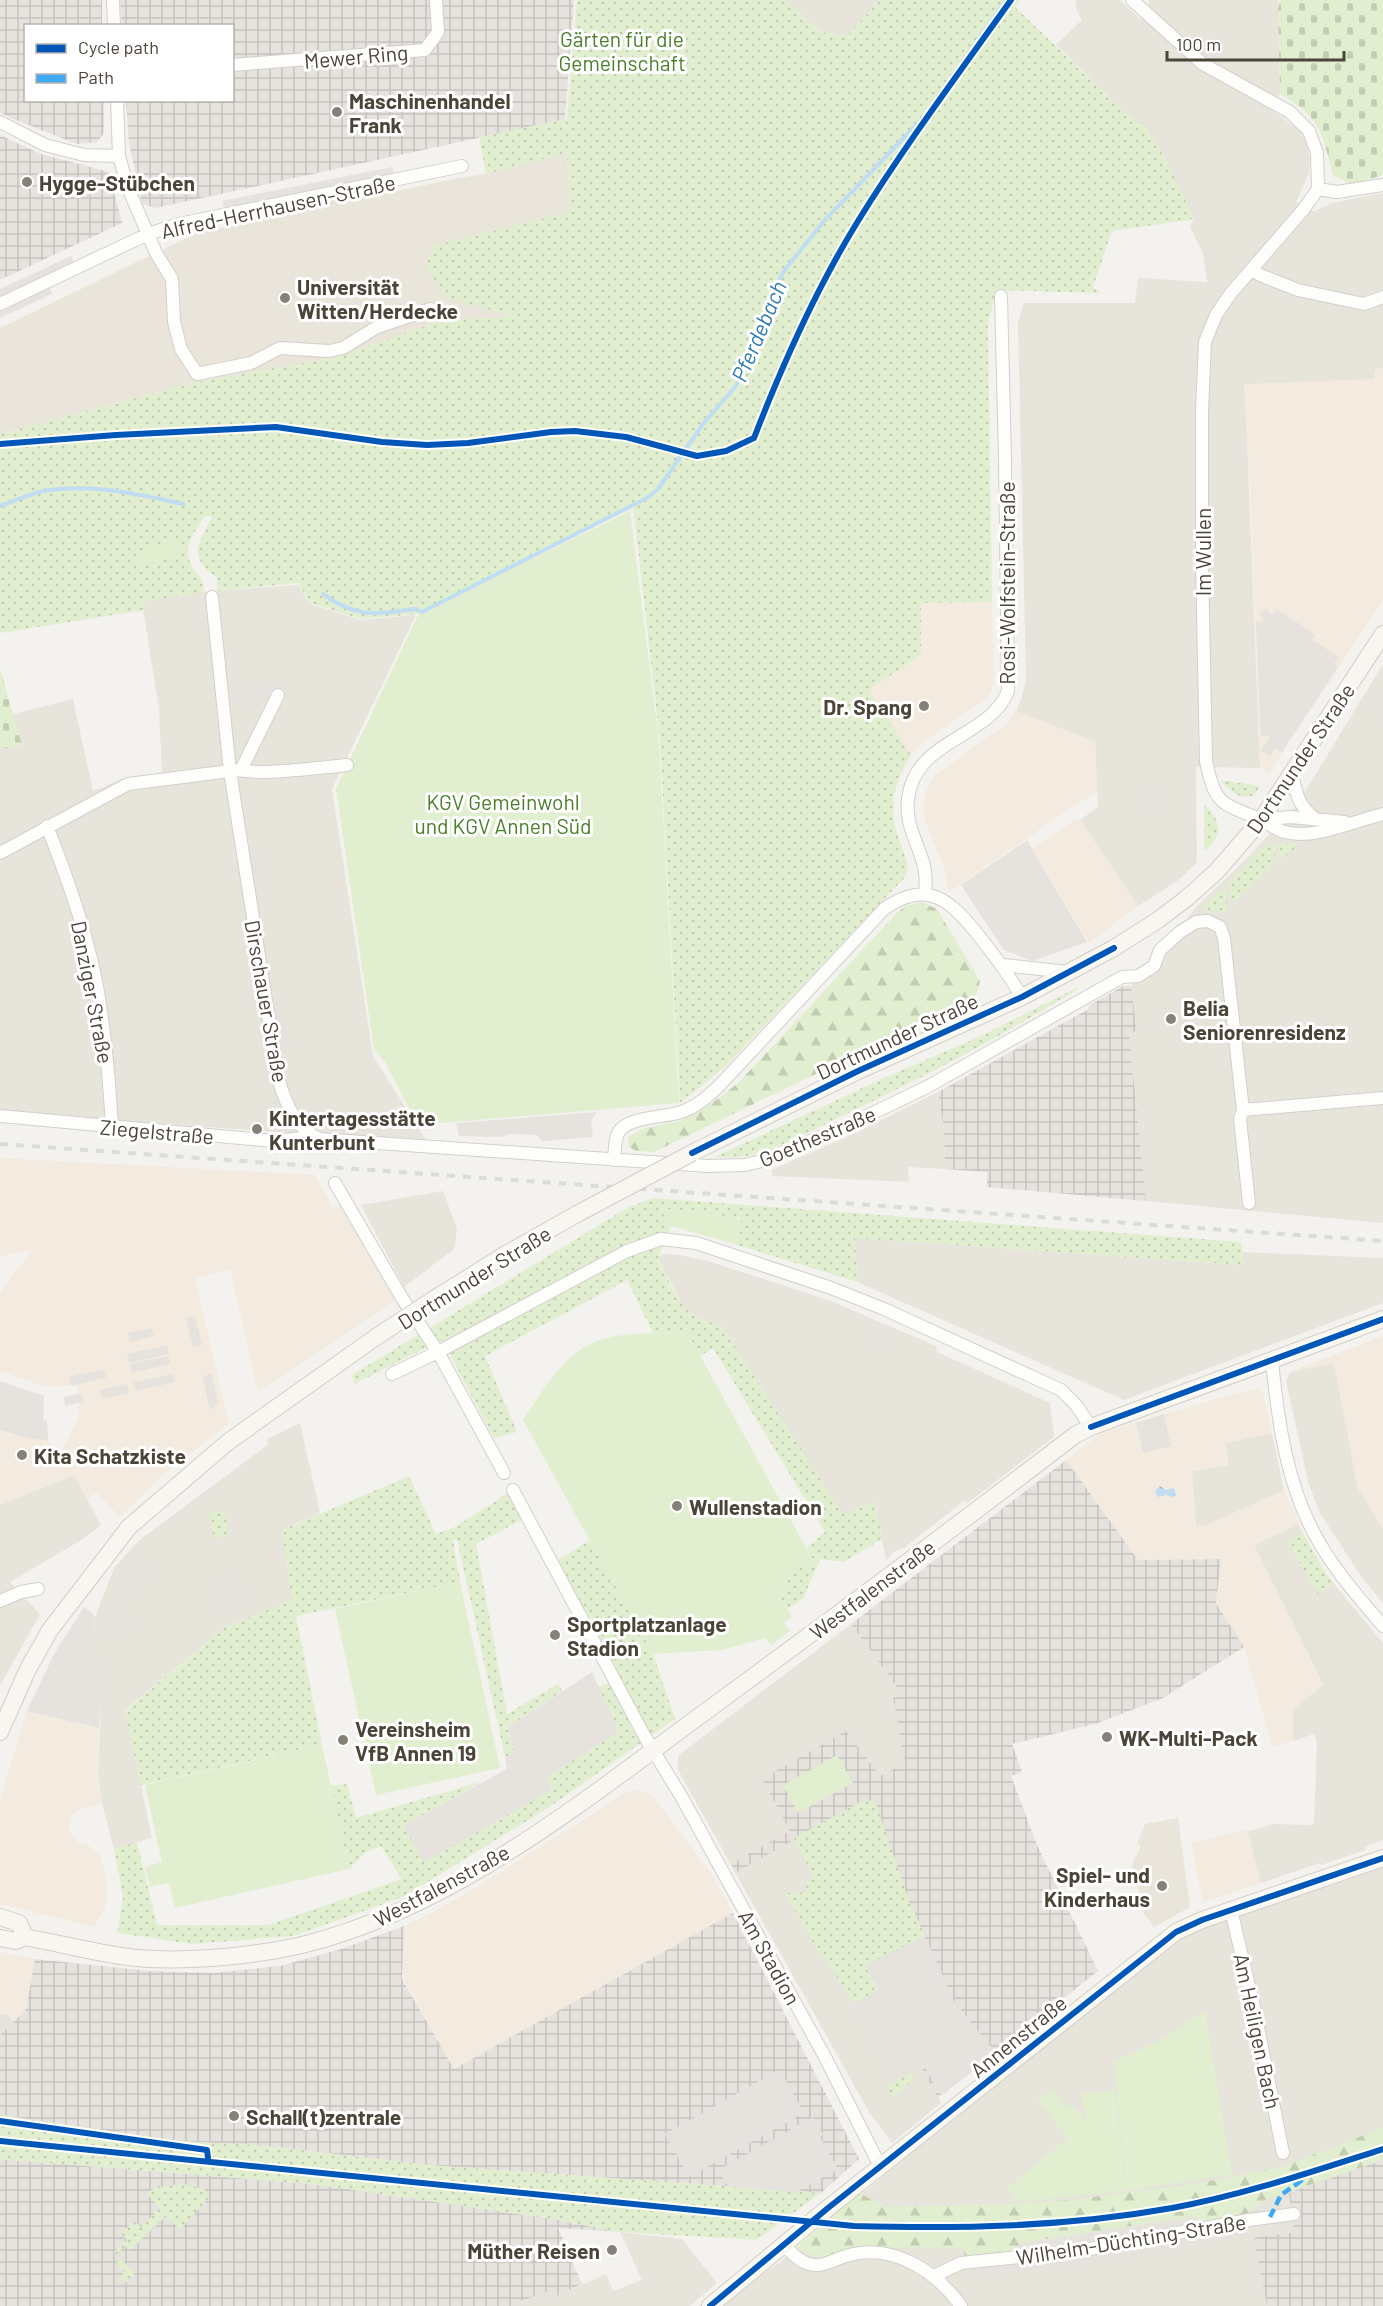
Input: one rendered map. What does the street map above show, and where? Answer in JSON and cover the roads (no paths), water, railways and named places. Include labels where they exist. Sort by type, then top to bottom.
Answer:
[{"type":"street","points":[[113,0],[114,24]]},
{"type":"street","name":"Mewer Ring","points":[[234,65],[425,50],[438,32],[436,0]]},
{"type":"street","points":[[1132,0],[1203,64],[1290,112],[1309,131],[1317,153],[1318,189],[1337,192],[1383,185]]},
{"type":"street","points":[[117,102],[119,156],[128,188],[156,253],[172,279],[174,322],[181,349],[197,374],[251,363],[280,348],[329,351],[343,348],[377,327],[431,309]]},
{"type":"street","points":[[0,122],[45,145],[84,155],[119,156]]},
{"type":"street","name":"Alfred-Herrhausen-Straße","points":[[0,304],[148,234],[179,224],[462,166]]},
{"type":"street","name":"Im Wullen","points":[[1318,189],[1216,315],[1205,342],[1202,411],[1202,573],[1206,761],[1211,786],[1216,796],[1236,811],[1284,832],[1306,834],[1324,832],[1352,822]]},
{"type":"street","points":[[1252,270],[1309,293],[1364,304],[1383,297]]},
{"type":"street","name":"Rosi-Wolfstein-Straße","points":[[925,894],[923,863],[910,831],[907,813],[912,783],[918,770],[929,757],[991,715],[1004,700],[1008,691],[1001,296]]},
{"type":"street","name":"Dirschauer Straße","points":[[212,597],[278,1077],[292,1113],[313,1137]]},
{"type":"street","name":"Dortmunder Straße","points":[[0,1732],[24,1677],[50,1630],[129,1527],[228,1442],[376,1337],[434,1299],[506,1254],[577,1214],[692,1153],[858,1071],[1022,997],[1158,920],[1217,871],[1261,820],[1383,634]]},
{"type":"street","points":[[235,770],[278,695]]},
{"type":"street","points":[[0,852],[128,784],[235,770],[248,773],[346,765]]},
{"type":"street","points":[[1292,775],[1299,801],[1305,811],[1318,821]]},
{"type":"street","points":[[1261,820],[1290,817],[1352,822],[1383,814]]},
{"type":"street","name":"Danziger Straße","points":[[47,826],[68,880],[94,973],[105,1036],[112,1127]]},
{"type":"street","points":[[313,1137],[614,1160],[620,1130],[631,1123],[683,1112],[703,1101],[884,909],[912,894],[925,894],[940,898],[950,903],[962,914],[1003,965],[1022,997]]},
{"type":"street","name":"Goethestraße","points":[[614,1160],[708,1166],[745,1165],[762,1161],[844,1127],[927,1087],[1122,977],[1138,976],[1154,966],[1160,950],[1180,932],[1196,922],[1208,921],[1220,927],[1224,938],[1243,1110],[1240,1119],[1249,1203]]},
{"type":"street","points":[[1003,965],[1069,972]]},
{"type":"street","points":[[1243,1110],[1383,1098]]},
{"type":"street","name":"Ziegelstraße","points":[[0,1116],[274,1141],[313,1137]]},
{"type":"street","points":[[335,1183],[402,1298],[438,1352],[504,1473]]},
{"type":"street","points":[[392,1374],[438,1352],[627,1251],[653,1241],[682,1240],[831,1288],[884,1309],[1051,1385],[1072,1400],[1091,1427]]},
{"type":"street","points":[[1383,1319],[1272,1360],[1282,1429],[1293,1480],[1314,1534],[1337,1570],[1383,1626]]},
{"type":"street","name":"Westfalenstraße","points":[[0,1938],[16,1941],[25,1937],[123,1956],[176,1959],[268,1951],[322,1939],[381,1919],[447,1887],[535,1834],[619,1776],[899,1570],[1075,1435],[1272,1360]]},
{"type":"street","points":[[513,1490],[653,1750]]},
{"type":"street","points":[[0,1601],[38,1588]]},
{"type":"street","name":"Am Stadion","points":[[653,1750],[681,1796],[821,2050],[881,2168]]},
{"type":"street","name":"Annenstraße","points":[[711,2306],[828,2208],[1176,1932],[1231,1910],[1383,1858]]},
{"type":"street","name":"Am Heiligen Bach","points":[[1231,1910],[1254,2007],[1283,2153]]},
{"type":"street","points":[[0,1917],[19,1923],[25,1937]]},
{"type":"street","name":"Wilhelm-Düchting-Straße","points":[[934,2276],[961,2263],[1078,2251],[1294,2214]]},
{"type":"street","points":[[784,2246],[800,2260],[812,2265],[825,2265],[853,2254],[879,2253],[908,2260],[934,2276],[961,2306]]},
{"type":"water","points":[[1160,1486],[1166,1490],[1174,1488],[1176,1495],[1158,1497],[1155,1491]]},
{"type":"waterway","name":"Pferdebach","points":[[323,594],[347,608],[367,613],[415,609],[422,612],[647,498],[658,489],[703,424],[736,386],[751,355],[774,289],[784,271],[824,221],[922,119],[1006,0]]},
{"type":"waterway","name":"Pferdebach","points":[[0,506],[44,491],[79,488],[131,493],[183,504]]},
{"type":"railway","points":[[0,1144],[1383,1241]]},
{"type":"place","name":"Maschinenhandel Frank","points":[[337,112]]},
{"type":"place","name":"Hygge-Stübchen","points":[[27,182]]},
{"type":"place","name":"Universität Witten/Herdecke","points":[[285,298]]},
{"type":"place","name":"Dr. Spang","points":[[924,706]]},
{"type":"place","name":"Belia Seniorenresidenz","points":[[1171,1019]]},
{"type":"place","name":"Kintertagesstätte Kunterbunt","points":[[257,1129]]},
{"type":"place","name":"Kita Schatzkiste","points":[[22,1455]]},
{"type":"place","name":"Wullenstadion","points":[[677,1506]]},
{"type":"place","name":"Sportplatzanlage Stadion","points":[[555,1635]]},
{"type":"place","name":"WK-Multi-Pack","points":[[1107,1737]]},
{"type":"place","name":"Vereinsheim VfB Annen 19","points":[[343,1740]]},
{"type":"place","name":"Spiel- und Kinderhaus","points":[[1162,1886]]},
{"type":"place","name":"Schall(t)zentrale","points":[[234,2116]]},
{"type":"place","name":"Müther Reisen","points":[[612,2250]]},
{"type":"park label","name":"Gärten für die Gemeinschaft","points":[[622,50]]},
{"type":"park label","name":"KGV Gemeinwohl und KGV Annen Süd","points":[[503,813]]}]
